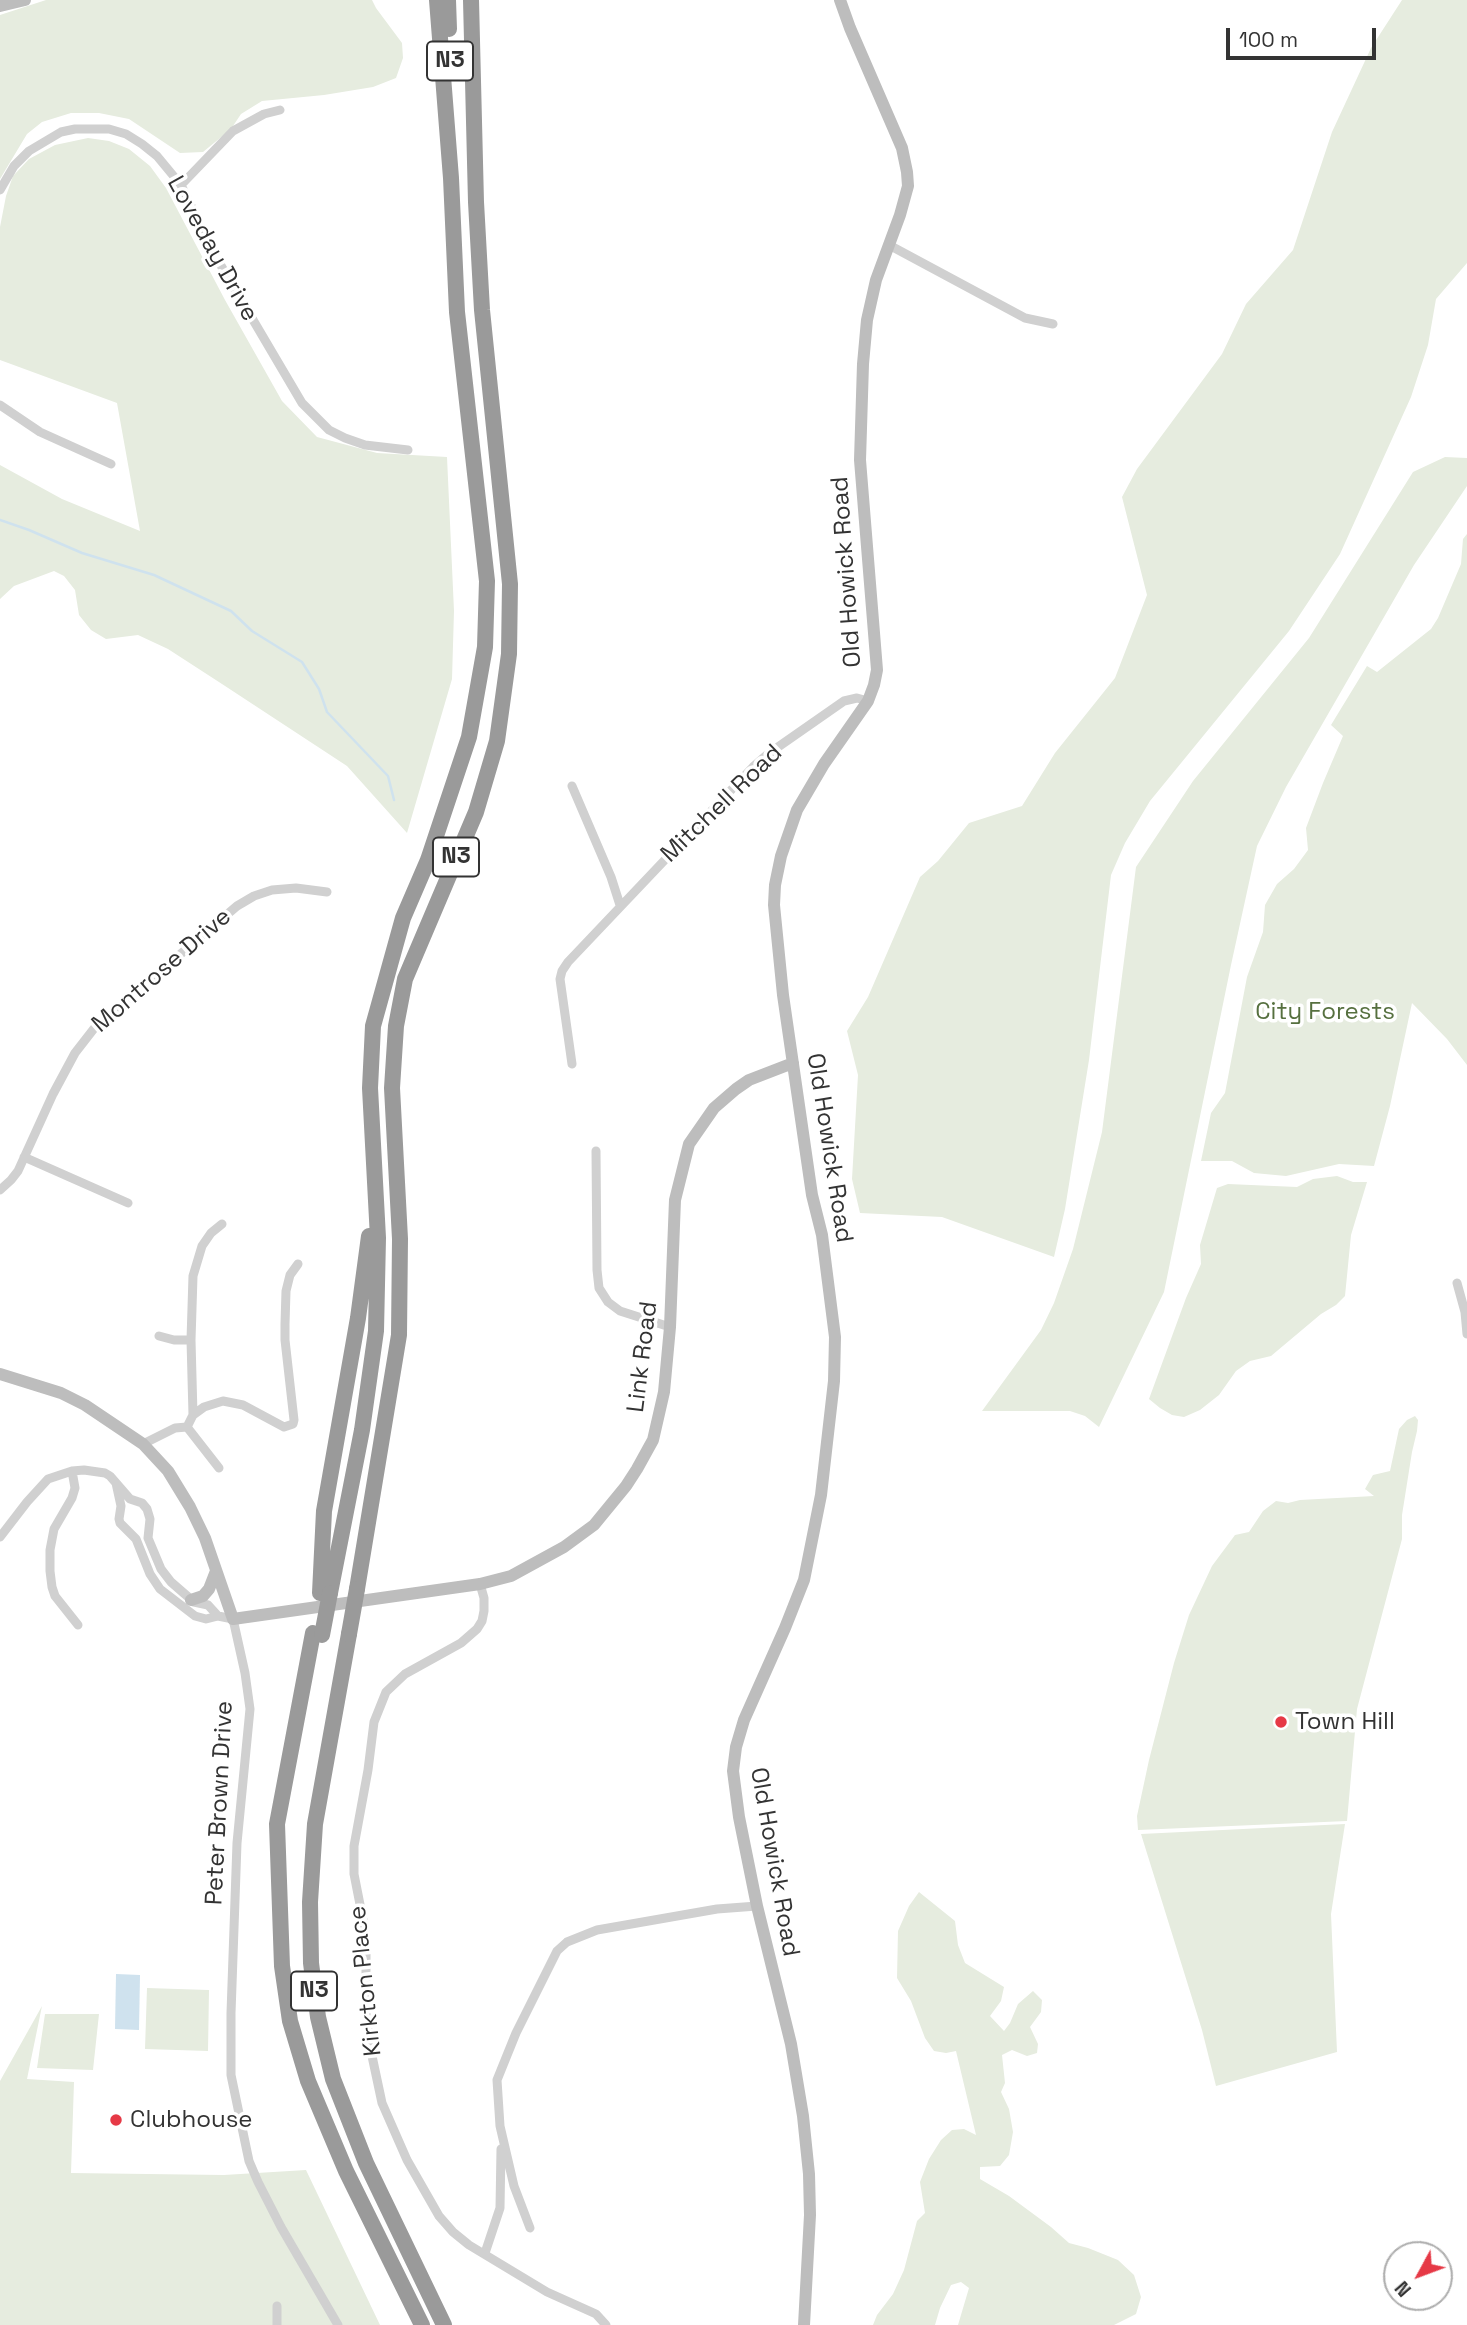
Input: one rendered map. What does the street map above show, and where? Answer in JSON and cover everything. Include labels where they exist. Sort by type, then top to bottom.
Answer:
[{"type":"highway","points":[[437,0],[448,121]]},
{"type":"highway","name":"N3","points":[[422,2325],[346,2171],[307,2081],[290,2021],[282,1966],[279,1898],[283,1828],[325,1593],[362,1430],[376,1331],[377,1238],[370,1088],[373,1026],[403,918],[428,860],[469,737],[485,647],[486,581],[457,312],[448,121],[448,0]]},
{"type":"highway","name":"N3","points":[[444,2325],[366,2163],[333,2079],[318,2017],[310,1963],[310,1902],[315,1824],[399,1335],[400,1239],[392,1088],[396,1026],[405,979],[476,812],[496,741],[509,654],[510,584],[482,310],[476,202],[471,0]]},
{"type":"highway","points":[[325,1593],[324,1511],[358,1318],[370,1230],[374,1167]]},
{"type":"main road","points":[[0,6],[25,0]]},
{"type":"main road","name":"Old Howick Road","points":[[804,2325],[810,2205],[803,2116],[791,2044],[757,1906],[734,1790],[734,1759],[744,1720],[804,1580],[819,1516],[835,1359],[829,1287],[820,1224],[812,1195],[782,983],[774,905],[781,856],[797,810],[868,701],[877,670],[860,460],[862,390],[870,304],[906,194],[908,172],[906,161],[841,0]]},
{"type":"main road","name":"Link Road","points":[[233,1619],[480,1584],[511,1576],[575,1540],[594,1525],[626,1486],[653,1440],[664,1392],[676,1200],[689,1144],[714,1108],[736,1088],[748,1080],[793,1063]]},
{"type":"main road","name":"Peter Brown Drive","points":[[0,1374],[61,1393],[85,1405],[143,1444],[168,1471],[190,1507],[205,1538],[233,1619]]},
{"type":"main road","points":[[191,1600],[209,1589],[216,1571]]},
{"type":"street","points":[[181,185],[233,131],[264,114],[280,110]]},
{"type":"street","name":"Loveday Drive","points":[[0,190],[14,166],[29,151],[61,132],[109,129],[126,134],[157,156],[181,185],[213,252],[302,403],[329,430],[345,438],[365,445],[408,450]]},
{"type":"street","points":[[889,245],[1025,317],[1053,324]]},
{"type":"street","points":[[0,405],[40,432],[111,464]]},
{"type":"street","name":"Mitchell Road","points":[[572,1064],[562,971],[620,905],[768,754],[845,701],[857,698],[868,701]]},
{"type":"street","points":[[572,786],[611,877],[620,905]]},
{"type":"street","name":"Montrose Drive","points":[[0,1190],[11,1180],[24,1157],[75,1053],[96,1026],[237,906],[254,896],[272,890],[296,888],[327,891]]},
{"type":"street","points":[[596,1151],[599,1288],[608,1301],[620,1311],[670,1327]]},
{"type":"street","points":[[24,1157],[128,1203]]},
{"type":"street","points":[[193,1415],[191,1340],[195,1266],[202,1246],[222,1224]]},
{"type":"street","points":[[187,1427],[193,1415],[204,1407],[223,1401],[243,1405],[284,1427],[293,1424],[285,1340],[286,1291],[290,1275],[298,1264]]},
{"type":"street","points":[[1457,1283],[1465,1312],[1467,1334]]},
{"type":"street","points":[[159,1336],[174,1340],[191,1340]]},
{"type":"street","points":[[143,1444],[174,1428],[187,1427]]},
{"type":"street","points":[[187,1427],[219,1468]]},
{"type":"street","points":[[72,1471],[75,1488],[54,1529],[50,1572],[55,1596],[78,1625]]},
{"type":"street","points":[[0,1537],[48,1479],[72,1471],[99,1471],[110,1476],[130,1499],[142,1503],[148,1509],[148,1538],[160,1569],[182,1593],[191,1600],[208,1605],[218,1616]]},
{"type":"street","points":[[115,1481],[121,1506],[120,1523],[136,1539],[150,1574],[160,1589],[195,1616],[206,1619],[218,1616],[233,1619]]},
{"type":"street","name":"Kirkton Place","points":[[480,1584],[484,1611],[477,1629],[461,1643],[405,1674],[386,1692],[374,1722],[369,1770],[354,1846],[354,1874],[366,1936],[366,2014],[382,2103],[407,2160],[439,2216],[461,2239],[547,2292],[596,2314],[606,2325]]},
{"type":"street","name":"Peter Brown Drive","points":[[233,1619],[250,1709],[237,1843],[231,2075],[247,2149],[258,2182],[338,2325]]},
{"type":"street","points":[[485,2253],[500,2208],[502,2172],[497,2080],[500,2068],[553,1959],[567,1942],[597,1930],[662,1917],[757,1906]]},
{"type":"street","points":[[500,2126],[514,2186],[530,2228]]},
{"type":"street","points":[[276,2325],[277,2306]]},
{"type":"green space","points":[[46,0],[372,0],[402,43],[403,58],[396,78],[373,87],[262,101],[241,114],[231,129],[203,152],[180,153],[129,119],[99,113],[71,113],[42,122],[27,134],[0,179],[0,15]]},
{"type":"green space","points":[[1402,0],[1467,0],[1467,263],[1436,299],[1428,345],[1411,397],[1340,554],[1289,631],[1150,801],[1125,843],[1111,875],[1089,1060],[1065,1209],[1054,1257],[942,1217],[860,1213],[852,1179],[858,1075],[847,1031],[868,997],[920,877],[938,861],[969,823],[1022,806],[1055,753],[1115,678],[1147,595],[1122,497],[1137,469],[1222,354],[1246,304],[1293,250],[1332,132],[1371,48]]},
{"type":"green space","points":[[88,138],[109,141],[129,149],[150,166],[166,188],[282,401],[317,437],[377,453],[447,457],[454,611],[452,679],[407,833],[347,766],[168,649],[138,635],[106,639],[91,630],[79,615],[75,590],[64,576],[54,571],[14,586],[0,599],[0,465],[62,499],[140,531],[117,403],[0,360],[0,227],[13,176],[29,159],[55,145]]},
{"type":"green space","points":[[1445,457],[1467,458],[1467,486],[1414,565],[1286,787],[1257,846],[1164,1292],[1099,1427],[1085,1416],[1070,1411],[982,1411],[1041,1330],[1054,1303],[1073,1249],[1102,1132],[1136,867],[1193,781],[1309,638],[1413,472]]},
{"type":"green space","name":"City Forests","points":[[1467,534],[1467,1065],[1447,1039],[1412,1003],[1374,1166],[1339,1164],[1286,1176],[1254,1173],[1232,1161],[1201,1161],[1211,1113],[1225,1093],[1247,977],[1263,932],[1265,905],[1277,884],[1294,869],[1308,850],[1306,828],[1343,736],[1331,725],[1367,666],[1377,672],[1431,629],[1461,564],[1463,539]]},
{"type":"green space","points":[[1337,1176],[1353,1182],[1367,1182],[1351,1235],[1345,1296],[1271,1356],[1250,1361],[1236,1371],[1219,1395],[1200,1410],[1184,1417],[1172,1415],[1160,1408],[1149,1399],[1201,1264],[1200,1245],[1217,1188],[1228,1184],[1297,1187],[1313,1179]]},
{"type":"green space","points":[[1415,1416],[1418,1420],[1417,1431],[1402,1515],[1402,1539],[1357,1709],[1347,1821],[1138,1830],[1137,1816],[1149,1760],[1174,1663],[1189,1615],[1212,1566],[1235,1535],[1249,1532],[1263,1511],[1276,1501],[1288,1503],[1374,1496],[1365,1489],[1373,1475],[1390,1471],[1399,1429]]},
{"type":"green space","points":[[1345,1824],[1331,1914],[1337,2052],[1216,2086],[1202,2030],[1141,1834]]},
{"type":"green space","points":[[919,1892],[955,1921],[958,1945],[965,1963],[1004,1987],[1001,2001],[990,2016],[1004,2031],[1018,2004],[1033,1991],[1042,2000],[1041,2012],[1030,2027],[1038,2044],[1037,2053],[1027,2056],[1012,2050],[1002,2055],[1005,2083],[1001,2092],[1009,2109],[1013,2132],[1009,2155],[1000,2166],[980,2167],[980,2179],[1009,2196],[1069,2243],[1118,2260],[1134,2275],[1141,2297],[1136,2314],[1114,2325],[958,2325],[969,2288],[961,2282],[951,2285],[935,2325],[873,2325],[893,2294],[904,2270],[917,2221],[925,2213],[920,2182],[929,2159],[941,2140],[952,2130],[964,2129],[976,2135],[956,2051],[934,2051],[925,2038],[911,2001],[897,1978],[898,1931],[909,1906]]},
{"type":"green space","points":[[147,1988],[209,1990],[208,2051],[145,2049]]},
{"type":"green space","points":[[42,2006],[27,2079],[74,2082],[71,2173],[224,2175],[306,2170],[380,2325],[0,2325],[0,2081]]},
{"type":"green space","points":[[45,2014],[99,2014],[93,2070],[37,2068]]},
{"type":"water","points":[[116,1974],[140,1975],[139,2030],[115,2029]]},
{"type":"waterway","points":[[0,520],[82,553],[154,575],[231,611],[252,631],[302,662],[319,689],[327,712],[388,776],[394,800]]},
{"type":"place","name":"Town Hill","points":[[1281,1722]]},
{"type":"place","name":"Clubhouse","points":[[116,2120]]}]
